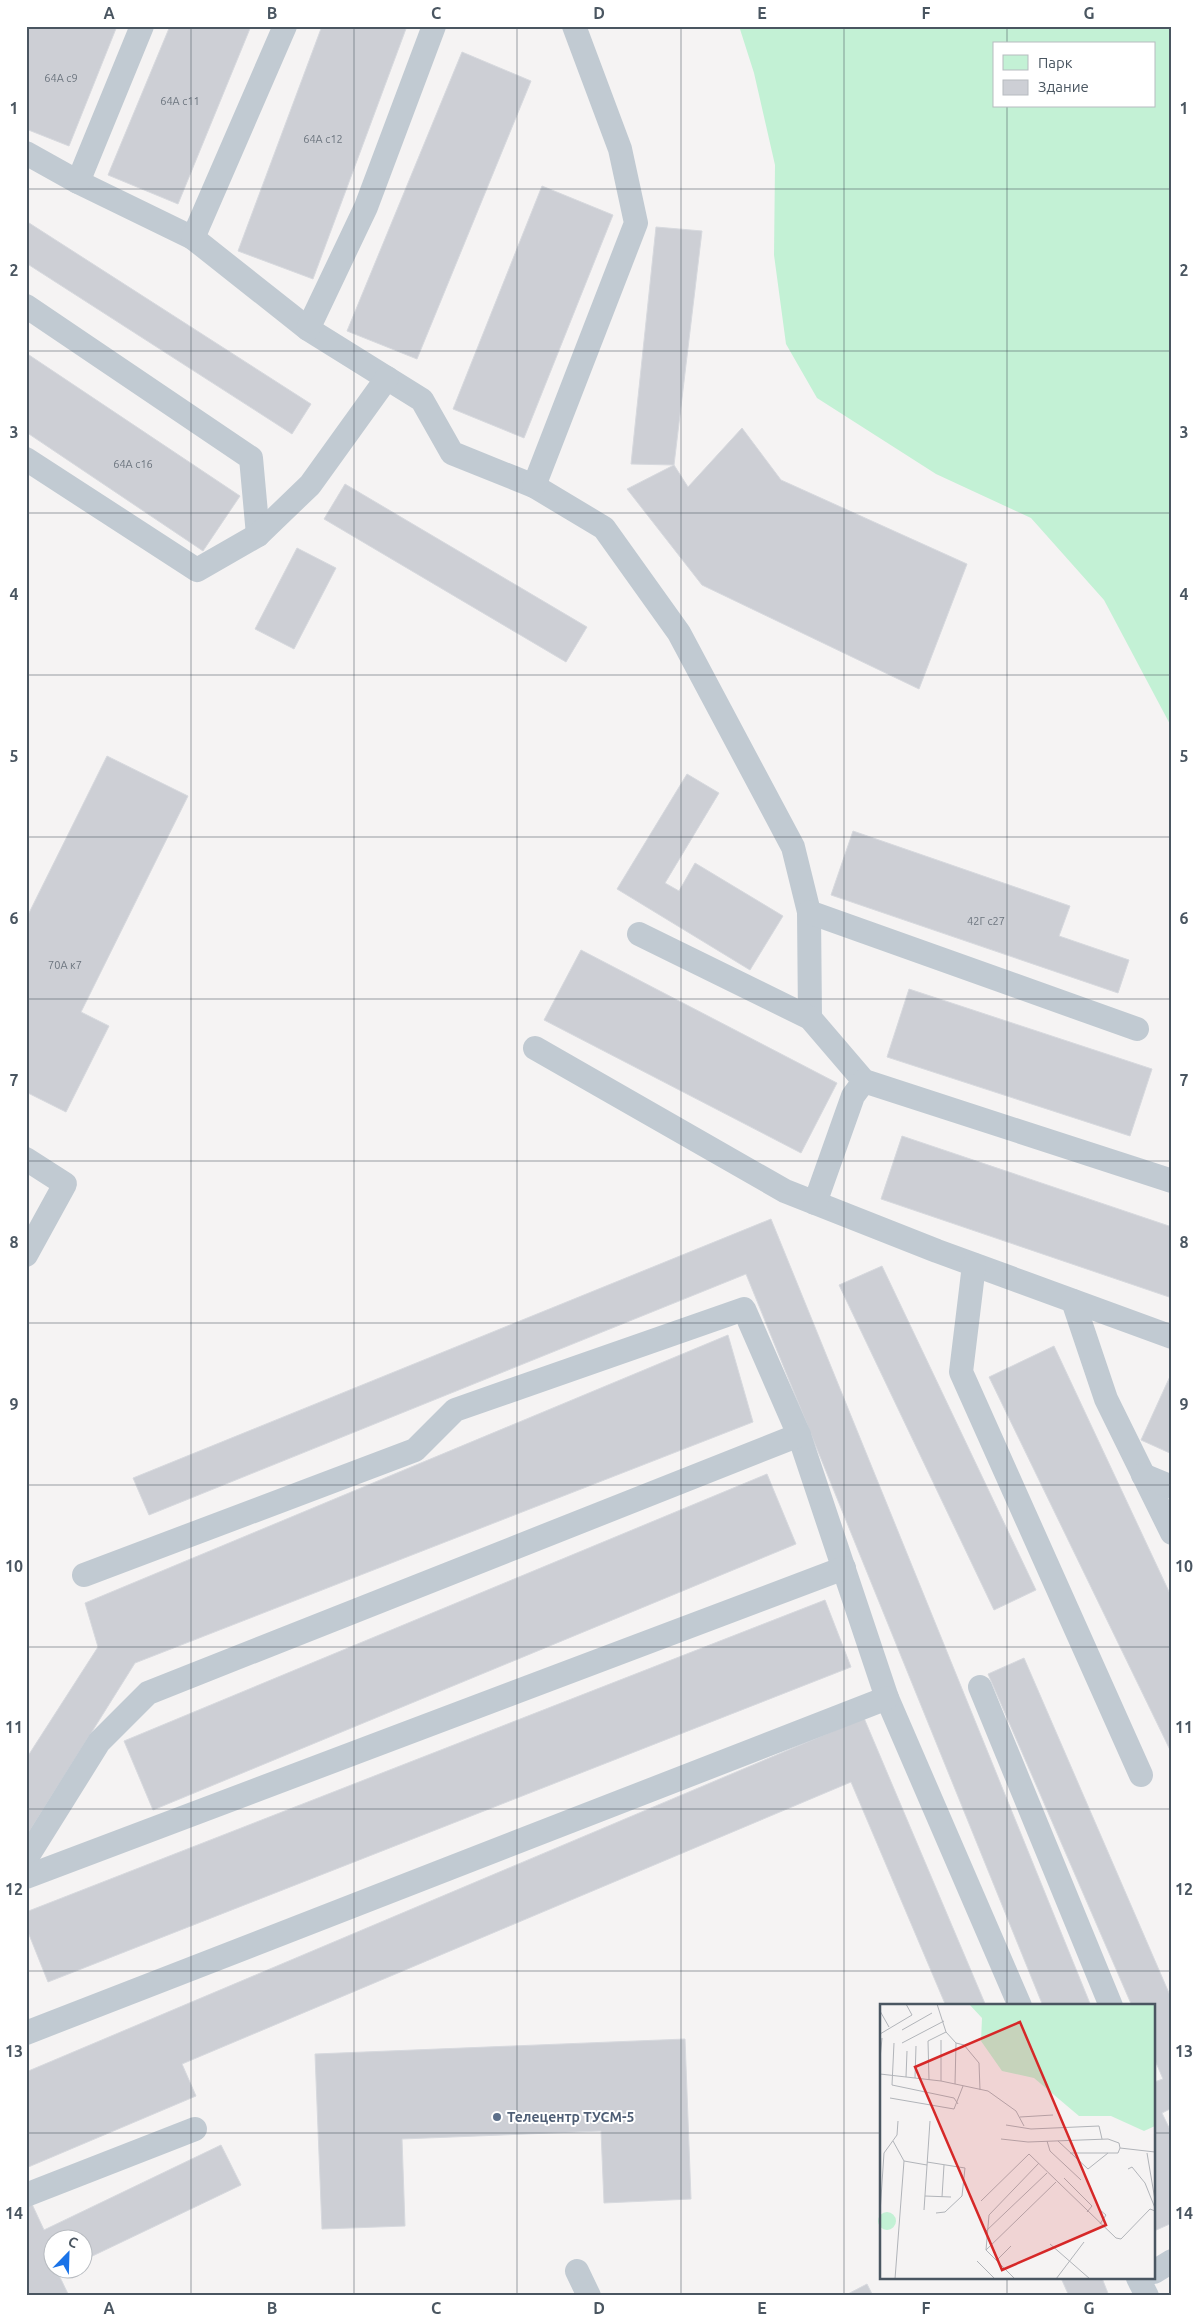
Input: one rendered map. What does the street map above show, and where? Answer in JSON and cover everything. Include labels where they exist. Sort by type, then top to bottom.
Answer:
[{"type":"lane","points":[[78,182],[142,26]]},
{"type":"lane","points":[[193,238],[285,26]]},
{"type":"lane","points":[[308,329],[366,208],[434,26]]},
{"type":"lane","points":[[534,486],[636,223],[620,149],[574,26]]},
{"type":"lane","points":[[26,152],[78,182],[193,238],[308,329],[422,400],[452,453],[534,486],[604,528],[679,633],[793,847],[809,912],[810,1018]]},
{"type":"lane","points":[[26,306],[251,458],[258,535]]},
{"type":"lane","points":[[26,459],[197,570],[258,535],[310,485],[387,378]]},
{"type":"lane","points":[[809,912],[1137,1029]]},
{"type":"lane","points":[[639,934],[810,1018],[864,1081],[1172,1181]]},
{"type":"lane","points":[[535,1048],[785,1191],[974,1265],[1172,1338]]},
{"type":"lane","points":[[815,1203],[853,1096],[864,1081]]},
{"type":"lane","points":[[26,1160],[65,1184],[26,1255]]},
{"type":"lane","points":[[974,1265],[961,1372],[1141,1775]]},
{"type":"lane","points":[[1073,1301],[1106,1399],[1172,1533]]},
{"type":"lane","points":[[84,1575],[415,1450],[455,1410],[744,1309],[799,1435],[887,1698],[1019,2004]]},
{"type":"lane","points":[[26,1859],[99,1742],[148,1693],[799,1435]]},
{"type":"lane","points":[[1143,1475],[1172,1487]]},
{"type":"lane","points":[[26,1877],[844,1568]]},
{"type":"lane","points":[[980,1687],[1110,2004]]},
{"type":"lane","points":[[26,2033],[887,1698]]},
{"type":"lane","points":[[26,2195],[195,2129]]},
{"type":"lane","points":[[1156,2273],[1172,2261]]},
{"type":"lane","points":[[577,2272],[589,2296]]},
{"type":"green space","points":[[739,26],[1172,26],[1172,728],[1104,600],[1031,518],[936,474],[817,398],[786,344],[774,255],[775,165],[754,73]]},
{"type":"building","points":[[26,26],[117,26],[69,146],[26,129]]},
{"type":"building","points":[[170,26],[251,26],[178,204],[108,175]]},
{"type":"building","points":[[322,26],[407,26],[313,279],[238,251]]},
{"type":"building","points":[[462,52],[531,81],[417,359],[347,331]]},
{"type":"building","points":[[542,186],[613,215],[524,438],[453,409]]},
{"type":"building","points":[[26,221],[311,404],[292,434],[26,263]]},
{"type":"building","points":[[656,227],[702,231],[674,465],[631,464]]},
{"type":"building","points":[[26,353],[240,496],[203,551],[26,432]]},
{"type":"building","points":[[742,428],[781,480],[967,564],[919,689],[702,585],[627,489],[674,465],[688,487]]},
{"type":"building","points":[[345,484],[587,627],[566,662],[324,519]]},
{"type":"building","points":[[297,548],[336,568],[294,649],[255,629]]},
{"type":"building","points":[[107,756],[188,796],[81,1012],[109,1026],[66,1112],[26,1092],[26,919]]},
{"type":"building","points":[[687,774],[719,793],[665,883],[679,891],[695,863],[783,916],[750,970],[617,889]]},
{"type":"building","points":[[853,831],[1070,906],[1059,936],[1129,960],[1118,993],[831,895]]},
{"type":"building","points":[[581,950],[837,1083],[801,1153],[544,1020]]},
{"type":"building","points":[[909,989],[1152,1069],[1130,1136],[887,1057]]},
{"type":"building","points":[[902,1136],[1172,1227],[1172,1298],[881,1199]]},
{"type":"building","points":[[771,1219],[1090,2004],[1042,2004],[746,1274],[149,1515],[133,1478]]},
{"type":"building","points":[[882,1266],[1036,1590],[994,1610],[839,1285]]},
{"type":"building","points":[[728,1335],[753,1422],[135,1663],[26,1837],[26,1759],[98,1647],[85,1603]]},
{"type":"building","points":[[1054,1346],[1172,1598],[1172,1754],[989,1377]]},
{"type":"building","points":[[1172,1372],[1172,1454],[1141,1440]]},
{"type":"building","points":[[767,1474],[796,1544],[153,1810],[124,1741]]},
{"type":"building","points":[[825,1600],[851,1667],[48,1982],[26,1927],[26,1912]]},
{"type":"building","points":[[1024,1658],[1172,2000],[1172,2108],[1162,2113],[1172,2134],[1172,2223],[1156,2230],[1156,2081],[1163,2079],[1156,2063],[1156,2004],[1131,2004],[988,1674]]},
{"type":"building","points":[[864,1718],[985,2004],[945,2004],[851,1782],[182,2064],[196,2096],[26,2168],[26,2072]]},
{"type":"building","points":[[685,2039],[691,2199],[604,2203],[601,2131],[402,2139],[405,2226],[322,2229],[315,2054]]},
{"type":"building","points":[[221,2145],[241,2185],[92,2256],[92,2230],[44,2230]]},
{"type":"building","points":[[31,2202],[44,2230],[42,2230],[42,2280],[61,2280],[69,2296],[26,2296],[26,2204]]},
{"type":"building","points":[[1062,2280],[1103,2280],[1109,2296],[1069,2296]]},
{"type":"building","points":[[867,2284],[873,2296],[844,2296]]},
{"type":"place","name":"Телецентр ТУСМ-5","points":[[497,2117]]}]
